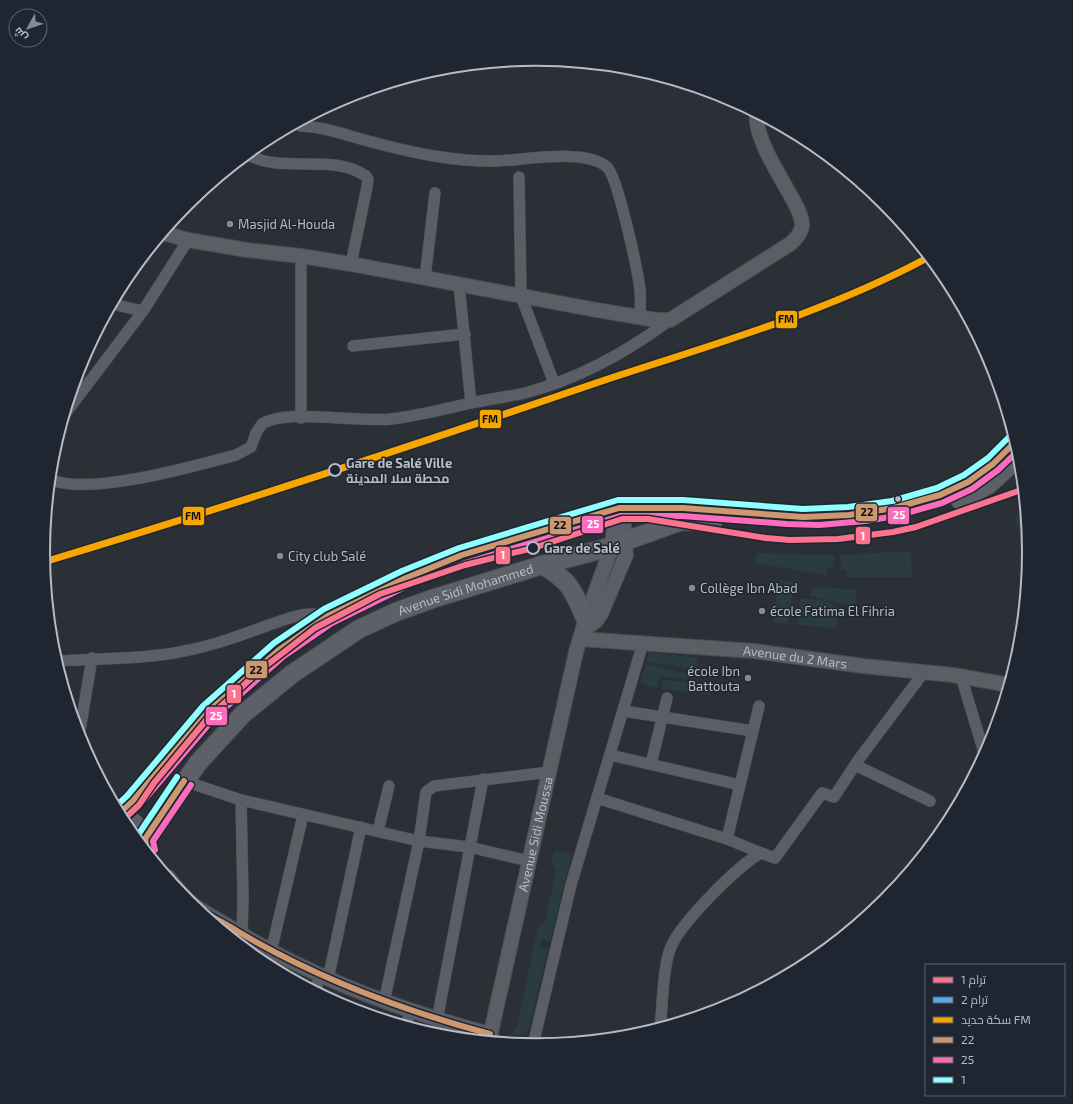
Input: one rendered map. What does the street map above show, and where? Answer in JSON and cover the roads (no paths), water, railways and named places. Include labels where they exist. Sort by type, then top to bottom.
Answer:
[{"type":"main road","name":"Avenue Sidi Mohammed","points":[[124,809],[209,711],[273,655],[328,616],[406,578],[462,555],[615,509],[638,507],[682,508],[789,516],[853,515],[882,512],[929,500],[969,482],[997,460],[1011,446]]},
{"type":"main road","name":"Avenue Sidi Mohammed","points":[[147,843],[184,781],[221,737],[263,696],[335,644],[359,629],[396,612],[432,599],[542,565],[621,548],[644,535],[682,521],[789,528],[823,528],[882,522],[930,511],[950,505],[988,485],[1015,461]]},
{"type":"main road","points":[[542,565],[558,574],[571,587],[584,629]]},
{"type":"main road","points":[[132,822],[138,830]]},
{"type":"street","points":[[55,481],[72,485],[97,486],[206,463],[236,455],[248,450],[258,429],[267,421],[301,418],[390,420],[524,393],[554,383],[612,358],[638,344],[670,320],[798,238],[802,220],[769,154],[758,128],[757,119]]},
{"type":"street","points":[[302,126],[322,127],[408,151],[459,160],[498,161],[542,157],[570,157],[592,159],[602,164],[608,168],[612,174],[637,267],[640,291],[640,317]]},
{"type":"street","points":[[253,156],[268,161],[344,166],[366,176],[368,179],[367,187],[351,264]]},
{"type":"street","points":[[519,177],[522,296],[554,383]]},
{"type":"street","points":[[425,278],[435,193]]},
{"type":"street","points":[[168,234],[188,240],[248,250],[351,264],[656,320],[670,320]]},
{"type":"street","points":[[81,383],[143,311],[188,240]]},
{"type":"street","points":[[301,256],[301,418]]},
{"type":"street","points":[[459,285],[471,403]]},
{"type":"street","points":[[117,305],[143,311]]},
{"type":"street","points":[[353,346],[465,334]]},
{"type":"street","name":"Avenue Sidi Moussa","points":[[489,1036],[584,629],[621,548],[614,528],[615,509]]},
{"type":"street","points":[[62,660],[156,656],[185,651],[234,637],[303,614],[317,613],[328,616]]},
{"type":"street","name":"Avenue du 2 Mars","points":[[584,629],[643,643],[754,651],[863,666],[961,676],[1004,684]]},
{"type":"street","points":[[535,1038],[572,885],[643,643]]},
{"type":"street","points":[[81,722],[92,658]]},
{"type":"street","points":[[597,798],[727,839],[775,858],[822,793],[834,797],[855,765],[924,672]]},
{"type":"street","points":[[961,676],[982,747]]},
{"type":"street","points":[[652,764],[667,698]]},
{"type":"street","points":[[727,839],[759,706]]},
{"type":"street","points":[[623,711],[753,731]]},
{"type":"street","points":[[610,755],[740,784]]},
{"type":"street","points":[[855,765],[930,801]]},
{"type":"street","points":[[384,1002],[419,841],[423,803],[426,792],[434,786],[550,772]]},
{"type":"street","points":[[437,1020],[483,779]]},
{"type":"street","points":[[184,781],[241,800],[303,815],[419,841],[469,847],[530,861]]},
{"type":"street","points":[[378,831],[390,786]]},
{"type":"street","points":[[241,800],[244,897],[242,935]]},
{"type":"street","points":[[269,958],[303,815]]},
{"type":"street","points":[[318,986],[324,977],[361,827]]},
{"type":"street","points":[[661,1022],[669,950],[675,940],[711,895],[740,867],[761,853]]},
{"type":"street","points":[[219,921],[242,935],[269,958],[324,977],[384,1002],[483,1035]]},
{"type":"street","points":[[407,1021],[410,1011]]},
{"type":"tram line","name":"1","points":[[128,815],[139,805],[154,783],[208,718],[258,672],[315,628],[380,594],[465,565],[533,548],[622,519],[648,519],[766,538],[790,540],[838,539],[893,532],[916,527],[1019,491]]},
{"type":"rail line","name":"FM","points":[[50,560],[322,475],[767,327],[850,295],[924,259]]},
{"type":"place","name":"Masjid Al-Houda","points":[[230,224]]},
{"type":"place","name":"Gare de Salé Ville محطة سلا المدينة","points":[[335,470]]},
{"type":"place","name":"Gare de Salé","points":[[533,548]]},
{"type":"place","name":"City club Salé","points":[[280,556]]},
{"type":"place","name":"Collège Ibn Abad","points":[[692,588]]},
{"type":"place","name":"école Fatima El Fihria","points":[[762,611]]},
{"type":"place","name":"école Ibn Battouta","points":[[748,678]]}]
